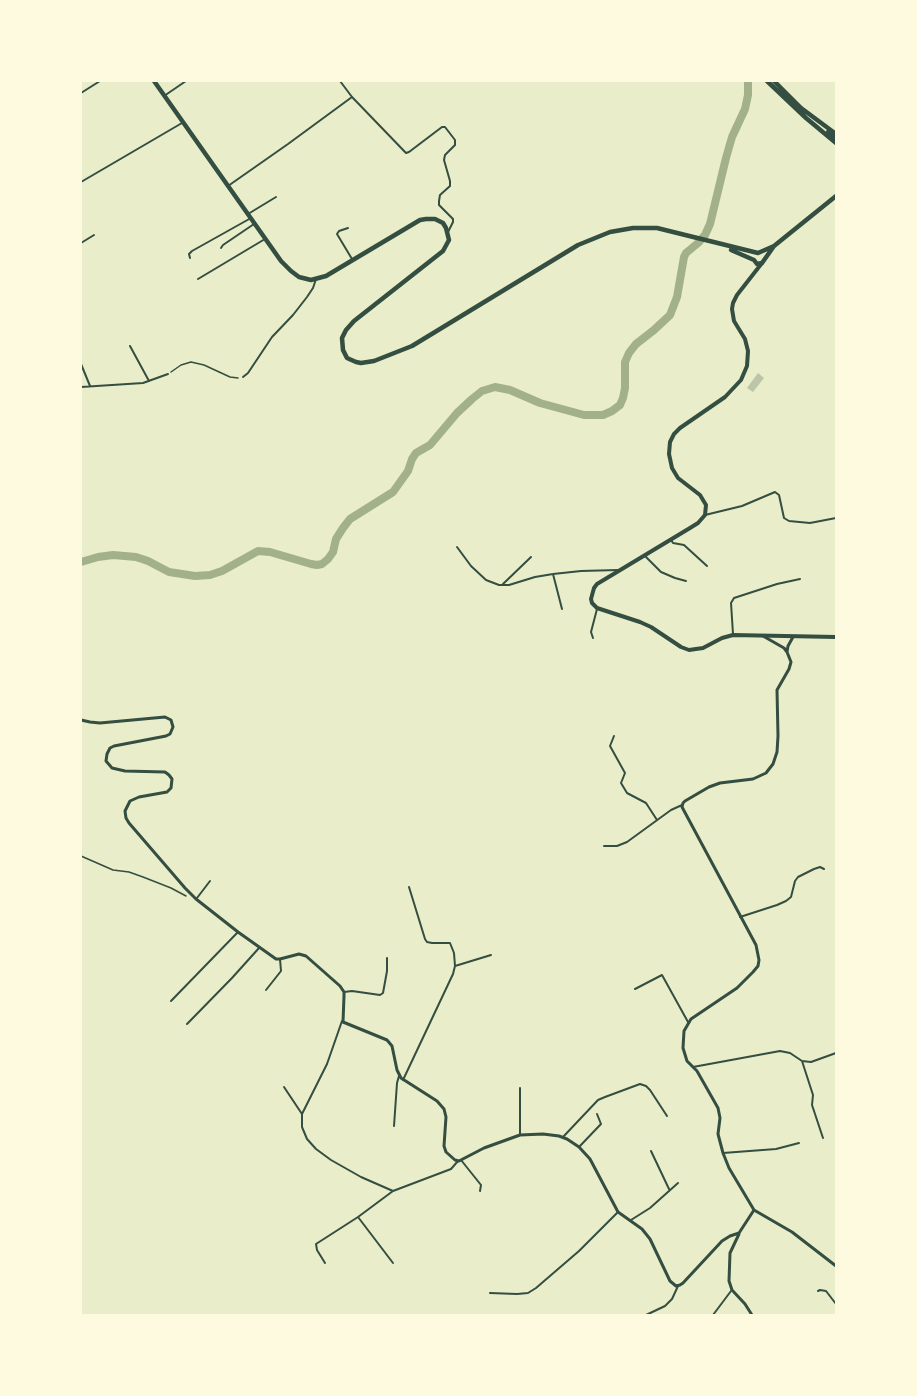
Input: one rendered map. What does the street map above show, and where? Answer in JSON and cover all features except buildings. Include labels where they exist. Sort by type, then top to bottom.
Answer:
[{"type":"main road","points":[[154,81],[280,261],[303,278],[316,279],[326,276],[420,220],[431,219],[443,224],[448,232],[448,243],[442,251],[349,326],[342,342],[343,350],[347,358],[356,362],[382,358],[412,345],[578,245],[603,234],[625,228],[657,228],[680,233],[759,253],[764,256],[763,262]]},
{"type":"main road","points":[[767,81],[836,143]]},
{"type":"main road","points":[[774,81],[801,108],[836,136]]},
{"type":"main road","points":[[752,275],[755,255],[774,246],[836,196]]},
{"type":"main road","points":[[721,245],[759,264],[763,262]]},
{"type":"main road","points":[[774,246],[733,303],[735,321],[745,339],[748,351],[747,366],[741,380],[725,397],[680,428],[670,442],[669,454],[672,468],[681,481],[700,495],[706,505],[705,515],[698,523],[601,581],[594,588],[591,599],[597,608],[651,627],[689,650],[703,648],[733,635],[836,637]]},
{"type":"street","points":[[81,93],[100,81]]},
{"type":"street","points":[[164,96],[186,81]]},
{"type":"street","points":[[340,81],[352,97],[406,153],[440,128],[445,127],[456,143],[445,155],[450,186],[440,195],[439,201],[439,205],[453,219],[452,227],[448,232]]},
{"type":"street","points":[[228,186],[352,97]]},
{"type":"street","points":[[81,182],[183,123]]},
{"type":"street","points":[[190,258],[189,254],[192,251],[276,197]]},
{"type":"street","points":[[221,248],[255,224]]},
{"type":"street","points":[[348,228],[337,234],[352,261]]},
{"type":"street","points":[[81,243],[94,235]]},
{"type":"street","points":[[198,279],[265,239]]},
{"type":"street","points":[[243,377],[272,337],[307,297],[316,279]]},
{"type":"street","points":[[130,346],[150,381]]},
{"type":"street","points":[[81,364],[90,386]]},
{"type":"street","points":[[81,387],[150,381],[168,374]]},
{"type":"street","points":[[705,515],[742,506],[775,492],[779,495],[783,515],[793,522],[810,523],[836,518]]},
{"type":"street","points":[[671,540],[673,543],[684,544],[707,566]]},
{"type":"street","points":[[457,548],[486,580],[502,586],[553,574],[620,570]]},
{"type":"street","points":[[502,586],[531,556]]},
{"type":"street","points":[[645,556],[661,572],[686,581]]},
{"type":"street","points":[[553,574],[562,609]]},
{"type":"street","points":[[733,635],[731,603],[734,598],[800,579]]},
{"type":"street","points":[[593,638],[591,627],[597,608]]},
{"type":"street","points":[[604,846],[617,846],[627,842],[674,808],[715,785],[753,779],[766,773],[770,768],[778,745],[777,690],[791,665],[791,659],[788,652],[761,635]]},
{"type":"street","points":[[788,652],[789,643],[794,636]]},
{"type":"street","points":[[81,720],[100,723],[159,717],[171,720],[172,731],[166,736],[114,746],[108,750],[106,761],[111,768],[118,771],[167,773],[171,777],[172,785],[169,790],[130,801],[125,814],[134,829],[196,899],[274,959],[299,954],[306,956],[344,992],[342,1021],[327,1064],[302,1114],[301,1123],[307,1139],[316,1149],[348,1170],[393,1191]]},
{"type":"street","points":[[614,736],[610,746],[625,773],[621,783],[627,793],[646,803],[657,820]]},
{"type":"street","points":[[682,804],[683,811],[758,950],[759,960],[758,966],[737,988],[688,1022],[684,1031],[683,1048],[687,1060],[697,1071],[718,1107],[720,1118],[718,1134],[723,1153],[729,1168],[754,1210],[802,1238],[836,1266]]},
{"type":"street","points":[[740,917],[786,901],[791,897],[798,877],[820,867],[824,869]]},
{"type":"street","points":[[196,899],[210,881]]},
{"type":"street","points":[[403,1080],[455,966],[450,943],[432,943],[425,939],[409,886]]},
{"type":"street","points":[[171,1001],[238,932]]},
{"type":"street","points":[[187,1024],[259,948]]},
{"type":"street","points":[[455,966],[491,955]]},
{"type":"street","points":[[344,992],[380,995],[383,993],[387,958]]},
{"type":"street","points":[[266,990],[281,971],[280,959]]},
{"type":"street","points":[[634,988],[662,975],[688,1022]]},
{"type":"street","points":[[342,1021],[390,1042],[399,1076],[444,1108],[446,1152],[455,1160],[459,1160],[481,1185],[480,1191]]},
{"type":"street","points":[[693,1066],[780,1051],[790,1053],[802,1061],[811,1062],[836,1053]]},
{"type":"street","points":[[802,1061],[813,1095],[812,1105],[823,1138]]},
{"type":"street","points":[[394,1126],[399,1076]]},
{"type":"street","points":[[562,1137],[598,1100],[640,1084],[650,1090],[667,1116]]},
{"type":"street","points":[[284,1087],[302,1114]]},
{"type":"street","points":[[520,1088],[520,1135]]},
{"type":"street","points":[[579,1147],[601,1124],[597,1114]]},
{"type":"street","points":[[325,1263],[316,1244],[393,1191],[451,1169],[459,1160],[508,1138],[543,1134],[562,1137],[579,1147],[590,1160],[618,1212],[642,1229],[650,1239],[670,1281],[673,1285],[678,1286]]},
{"type":"street","points":[[723,1153],[776,1149],[799,1143]]},
{"type":"street","points":[[651,1151],[669,1190]]},
{"type":"street","points":[[631,1220],[650,1208],[678,1183]]},
{"type":"street","points":[[752,1315],[732,1290],[729,1281],[729,1257],[739,1233],[754,1210]]},
{"type":"street","points":[[490,1293],[528,1293],[536,1288],[579,1251],[618,1212]]},
{"type":"street","points":[[358,1217],[393,1263]]},
{"type":"street","points":[[646,1315],[665,1306],[672,1299],[678,1286],[722,1241],[739,1233]]},
{"type":"street","points":[[713,1315],[732,1290]]},
{"type":"street","points":[[818,1291],[826,1291],[836,1304]]},
{"type":"path","points":[[168,374],[181,365],[191,362],[204,365],[230,377],[243,377]]},
{"type":"path","points":[[81,856],[113,870],[129,872],[196,899]]},
{"type":"waterway","points":[[81,562],[113,555],[136,557],[169,572],[195,576],[222,571],[258,551],[270,552],[311,564],[322,564],[333,552],[336,539],[350,519],[393,492],[408,471],[416,453],[430,445],[457,413],[482,391],[495,387],[510,390],[540,403],[584,415],[603,415],[612,411],[620,405],[623,398],[625,362],[629,353],[636,344],[670,315],[677,297],[684,257],[705,235],[710,224],[732,137],[745,109],[748,81]]}]
